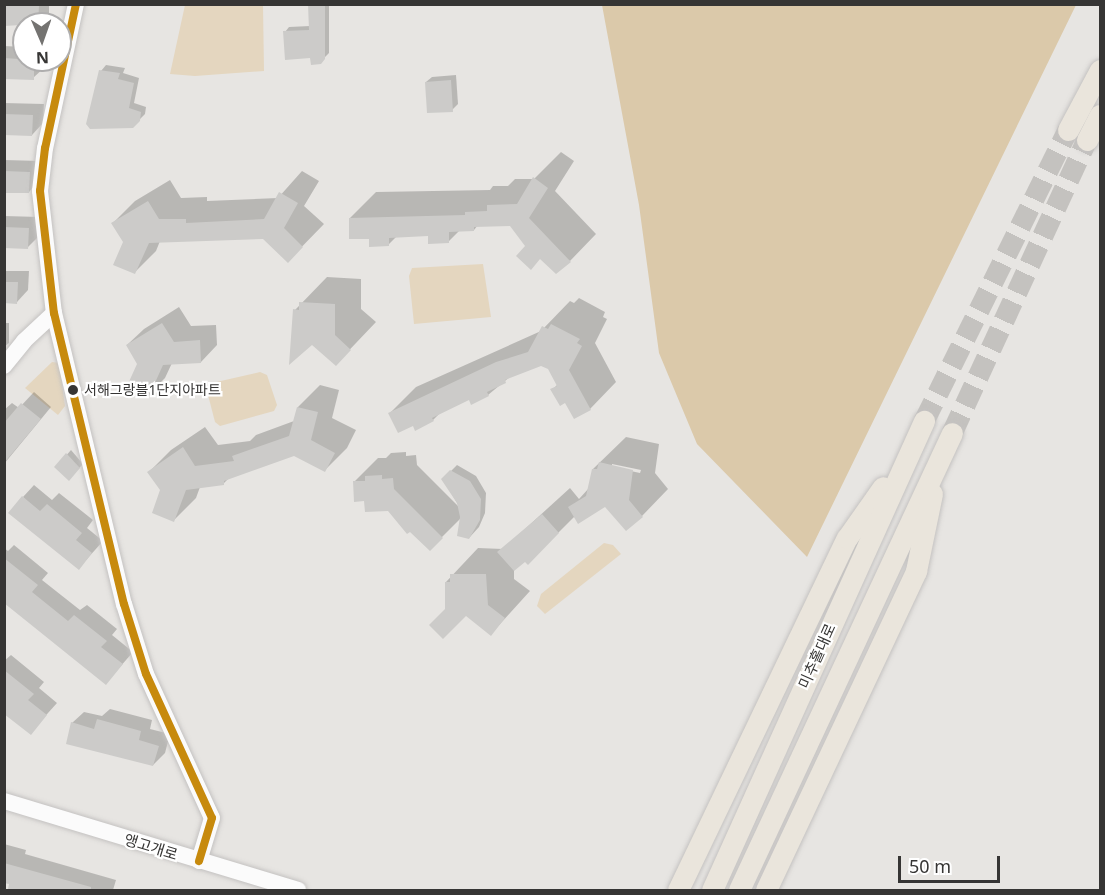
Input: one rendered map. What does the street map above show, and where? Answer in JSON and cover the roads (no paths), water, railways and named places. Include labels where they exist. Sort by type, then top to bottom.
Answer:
[{"type":"main road","points":[[1068,130],[1101,70]]},
{"type":"main road","points":[[1087,140],[1101,115]]},
{"type":"main road","name":"미추홀대로","points":[[712,891],[924,421]]},
{"type":"main road","name":"미추홀대로","points":[[739,891],[952,433]]},
{"type":"main road","points":[[678,891],[847,538],[910,450]]},
{"type":"main road","points":[[765,891],[916,571],[939,460]]},
{"type":"street","points":[[76,4],[45,148],[40,191],[54,313],[124,604],[146,674],[212,818],[199,861]]},
{"type":"street","points":[[4,366],[24,341],[54,313]]},
{"type":"street","name":"앵고개로","points":[[4,801],[282,888],[298,891]]},
{"type":"tunnel","points":[[924,421],[1068,130]]},
{"type":"tunnel","points":[[952,433],[1087,140]]},
{"type":"place","name":"서해그랑블1단지아파트","points":[[73,390]]}]
